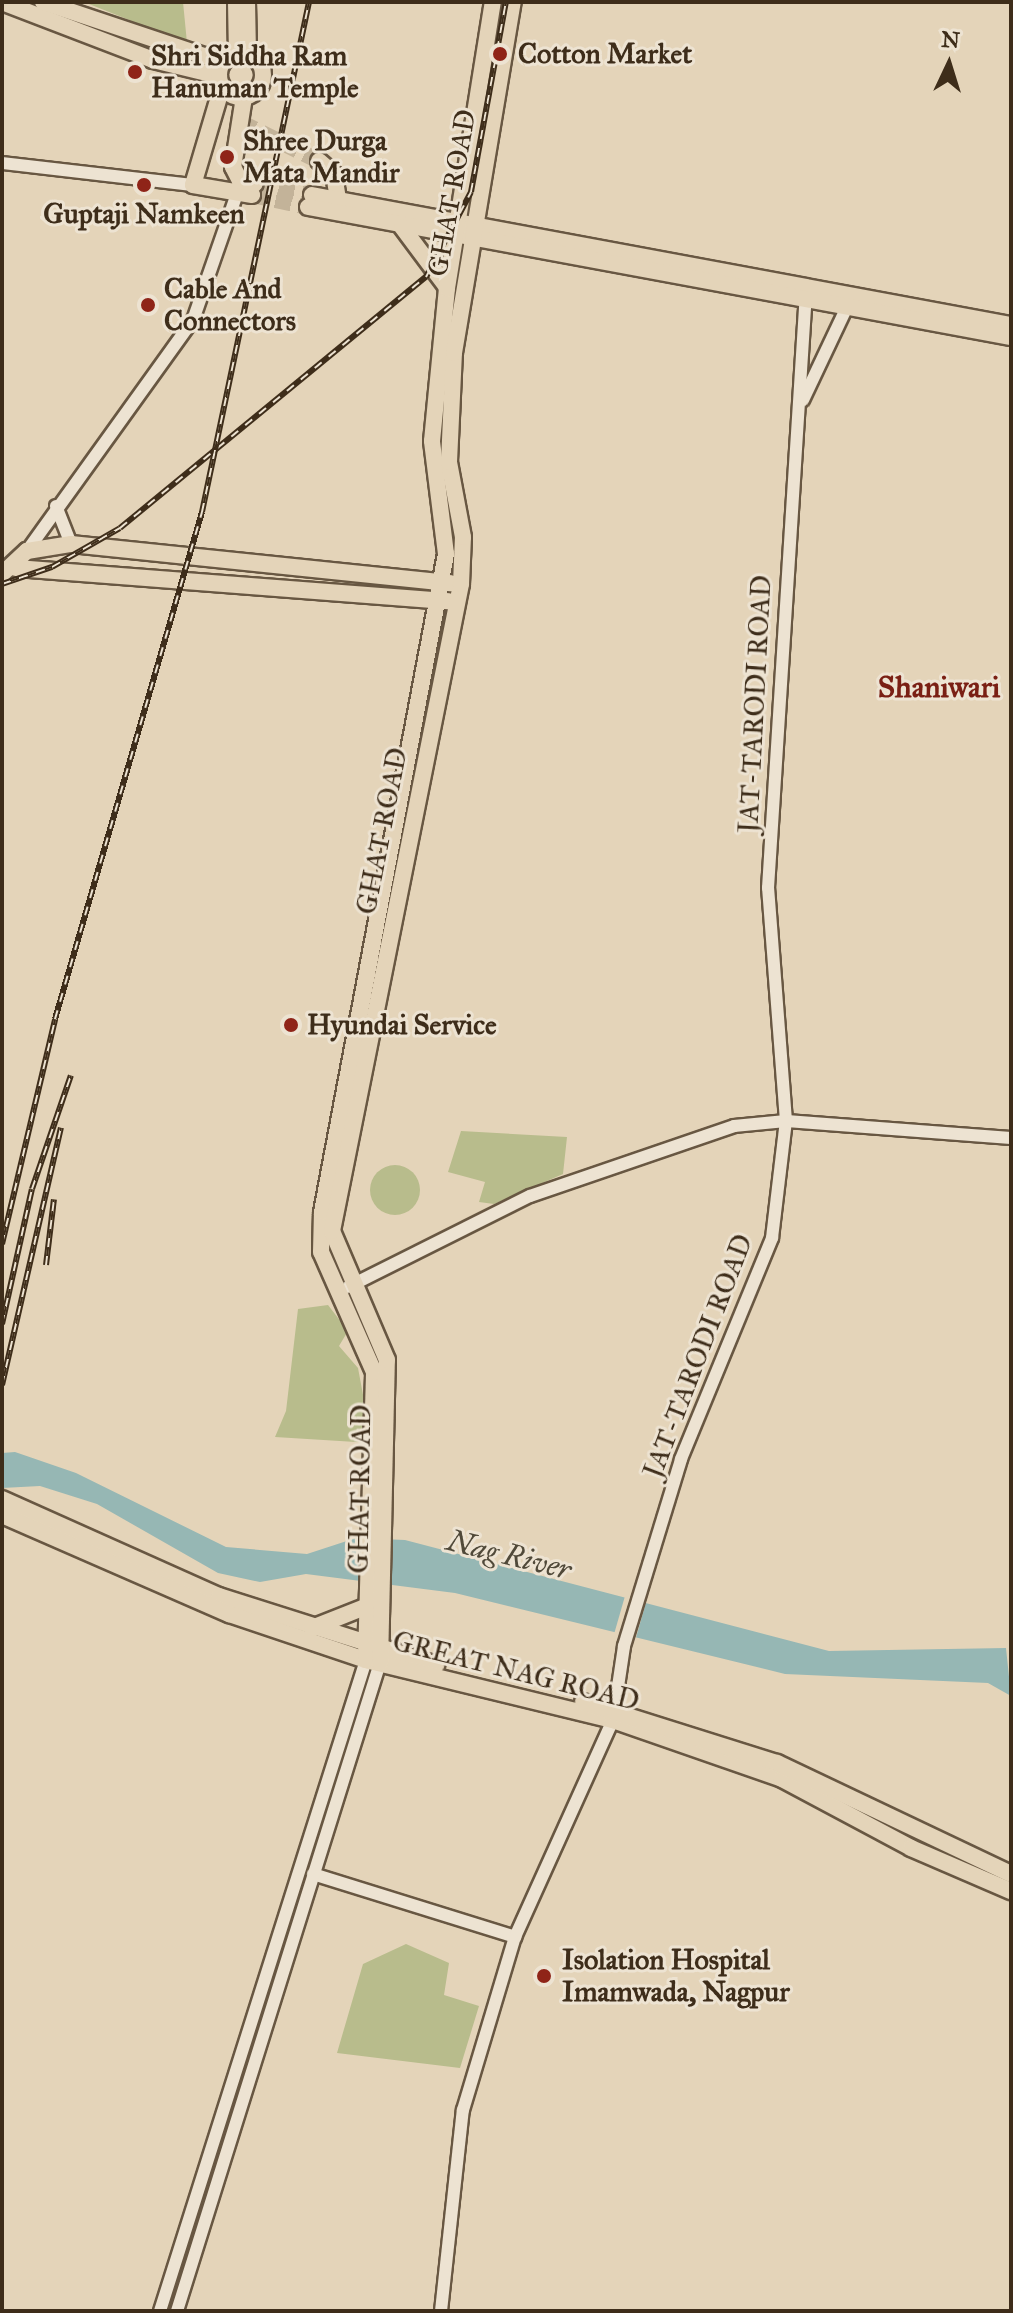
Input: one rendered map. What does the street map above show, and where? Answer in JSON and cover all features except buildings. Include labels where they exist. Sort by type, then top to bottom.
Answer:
[{"type":"main road","points":[[2,2],[153,60],[221,75]]},
{"type":"main road","points":[[43,2],[221,75],[244,97]]},
{"type":"main road","points":[[236,2],[241,50],[263,77],[244,97],[233,167],[246,188]]},
{"type":"main road","points":[[246,188],[193,185],[221,75],[241,50],[247,2]]},
{"type":"main road","points":[[492,7],[512,10]]},
{"type":"main road","name":"GHAT ROAD","points":[[374,1655],[381,1534],[374,1372],[332,1231],[335,1201],[461,584],[449,422],[463,230],[492,7]]},
{"type":"main road","name":"GHAT ROAD","points":[[348,1287],[321,1252],[326,1180],[446,554],[432,441],[447,288],[512,10]]},
{"type":"main road","points":[[483,67],[500,69]]},
{"type":"main road","points":[[212,113],[240,122]]},
{"type":"main road","points":[[319,161],[334,174],[338,199]]},
{"type":"main road","points":[[463,230],[402,227],[310,201],[338,199],[463,230],[597,256],[806,294],[1011,325]]},
{"type":"main road","points":[[402,227],[447,288]]},
{"type":"main road","points":[[806,294],[846,309],[1011,337]]},
{"type":"main road","points":[[9,571],[27,551],[71,544],[461,584]]},
{"type":"main road","points":[[420,579],[446,554]]},
{"type":"main road","points":[[9,571],[412,596],[456,603]]},
{"type":"main road","points":[[412,596],[435,618]]},
{"type":"main road","name":"GREAT NAG ROAD","points":[[2,1499],[180,1580],[311,1628],[374,1655]]},
{"type":"main road","name":"GREAT NAG ROAD","points":[[2,1515],[173,1594],[374,1655],[615,1715],[777,1763],[1011,1874]]},
{"type":"main road","points":[[311,1628],[375,1599]]},
{"type":"main road","name":"GREAT NAG ROAD","points":[[615,1715],[782,1779],[898,1842],[1011,1891]]},
{"type":"street","points":[[2,163],[193,185]]},
{"type":"street","points":[[27,551],[56,506],[107,446],[193,320],[246,188]]},
{"type":"street","name":"JAT-TARODI ROAD","points":[[441,2311],[463,2110],[515,1937],[615,1715],[624,1646],[681,1459],[772,1238],[786,1121],[768,888],[806,294]]},
{"type":"street","points":[[801,403],[846,309]]},
{"type":"street","points":[[56,506],[71,544]]},
{"type":"street","points":[[348,1287],[530,1196],[734,1126],[786,1121],[1011,1138]]},
{"type":"street","points":[[160,2311],[374,1655]]},
{"type":"street","points":[[177,2311],[318,1875],[374,1655]]},
{"type":"street","points":[[303,1870],[515,1937]]},
{"type":"green space","points":[[84,2],[183,2],[187,43]]},
{"type":"green space","points":[[461,1131],[567,1137],[563,1174],[494,1204],[479,1202],[485,1182],[448,1172]]},
{"type":"green space","points":[[395,1165],[413,1172],[420,1190],[413,1208],[395,1215],[377,1208],[370,1190],[377,1172]]},
{"type":"green space","points":[[328,1305],[348,1331],[339,1346],[358,1368],[372,1443],[275,1437],[286,1411],[298,1309]]},
{"type":"green space","points":[[406,1944],[449,1963],[444,1995],[479,2006],[460,2068],[337,2053],[363,1964]]},
{"type":"water","points":[[15,1452],[76,1473],[226,1547],[307,1554],[356,1538],[405,1540],[829,1651],[1006,1648],[1011,1696],[988,1683],[785,1674],[455,1593],[306,1574],[260,1582],[218,1573],[97,1504],[40,1486],[2,1488],[2,1453]]},
{"type":"pier","points":[[625,1596],[646,1602],[635,1642],[613,1636]]},
{"type":"tunnel","points":[[240,122],[319,161]]},
{"type":"tunnel","points":[[255,184],[312,195]]},
{"type":"tunnel","points":[[252,195],[308,207]]},
{"type":"railway","points":[[2,1244],[55,1019],[202,512],[309,2]]},
{"type":"railway","points":[[2,584],[52,567],[120,528],[426,277],[471,192],[506,2]]},
{"type":"railway","points":[[2,1324],[32,1189],[71,1075]]},
{"type":"railway","points":[[2,1385],[61,1128]]},
{"type":"railway","points":[[46,1265],[54,1199]]},
{"type":"place","name":"Cotton Market","points":[[500,54]]},
{"type":"place","name":"Shri Siddha Ram Hanuman Temple","points":[[135,72]]},
{"type":"place","name":"Shree Durga Mata Mandir","points":[[227,157]]},
{"type":"place","name":"Guptaji Namkeen","points":[[144,185]]},
{"type":"place","name":"Cable And Connectors","points":[[148,305]]},
{"type":"place","name":"Hyundai Service","points":[[291,1025]]},
{"type":"place","name":"Isolation Hospital Imamwada, Nagpur","points":[[544,1976]]},
{"type":"district","name":"Shaniwari","points":[[939,687]]},
{"type":"water label","name":"Nag River","points":[[509,1555]]}]
